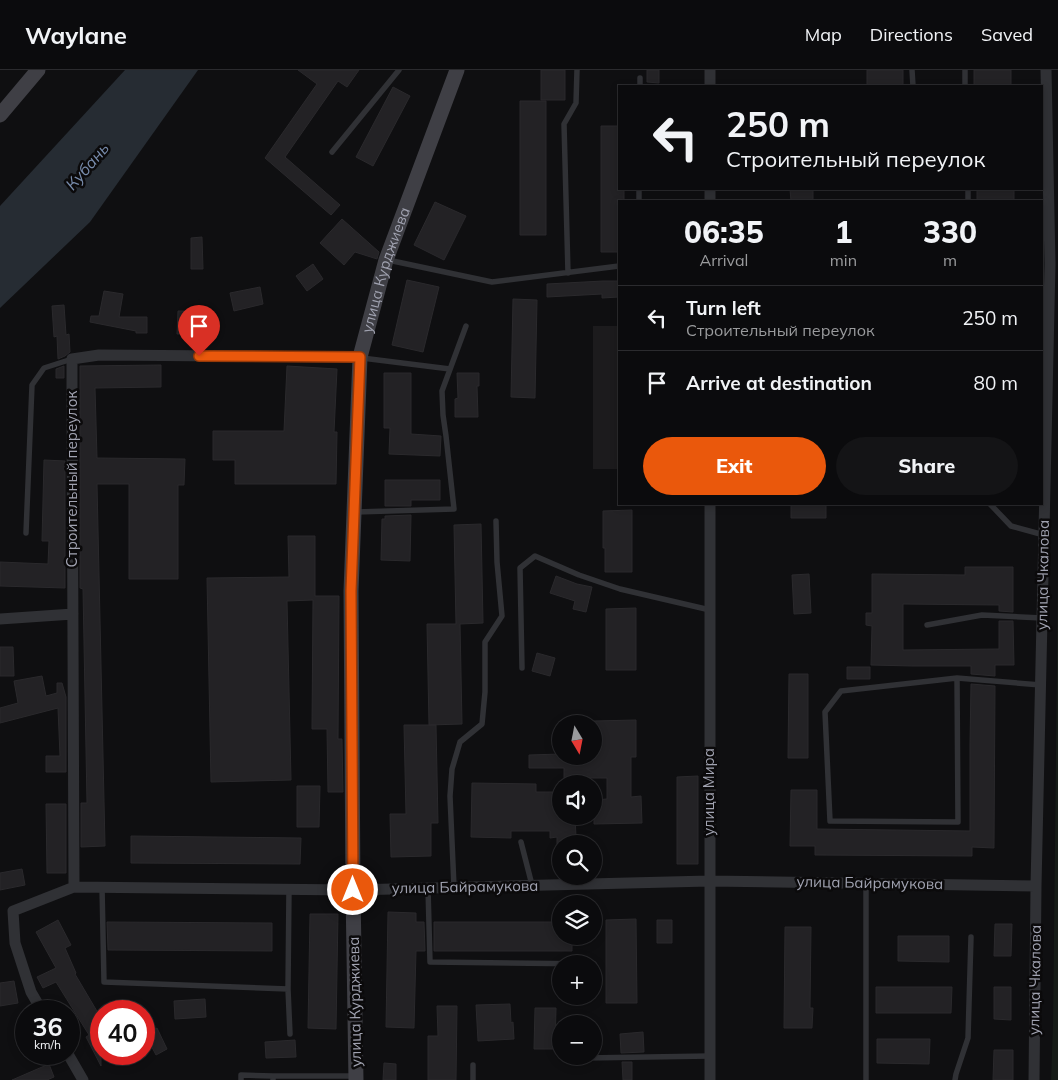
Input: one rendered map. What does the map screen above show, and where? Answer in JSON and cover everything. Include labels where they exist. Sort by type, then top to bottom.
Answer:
[{"type":"street","points":[[0,115],[38,70]]},
{"type":"street","name":"улица Курджиева","points":[[356,1078],[351,591],[360,357],[386,260],[457,70]]},
{"type":"street","points":[[710,70],[710,85]]},
{"type":"street","name":"улица Чкалова","points":[[1034,1080],[1036,886],[1044,535],[1045,309],[1050,264],[1046,70]]},
{"type":"street","points":[[72,359],[100,355],[360,357]]},
{"type":"street","name":"Строительный переулок","points":[[72,359],[74,887]]},
{"type":"street","name":"улица Мира","points":[[710,505],[710,1080]]},
{"type":"street","points":[[0,619],[73,614]]},
{"type":"street","name":"улица Байрамукова","points":[[74,887],[353,890],[710,881],[1036,886]]},
{"type":"street","points":[[36,1000],[31,992],[15,943],[13,911],[74,887]]},
{"type":"street","points":[[74,1065],[83,1080]]},
{"type":"lane","points":[[332,152],[400,70]]},
{"type":"lane","points":[[568,273],[564,124],[576,103],[577,70]]},
{"type":"lane","points":[[912,70],[913,85]]},
{"type":"lane","points":[[965,70],[965,85]]},
{"type":"lane","points":[[640,78],[640,85]]},
{"type":"lane","points":[[386,260],[492,282],[618,266]]},
{"type":"lane","points":[[354,512],[454,509],[443,416],[442,391],[466,326]]},
{"type":"lane","points":[[360,357],[450,369]]},
{"type":"lane","points":[[26,533],[32,385],[44,368],[72,359]]},
{"type":"lane","points":[[991,505],[1011,526],[1044,535]]},
{"type":"lane","points":[[454,887],[450,796],[452,769],[460,742],[482,724],[485,692],[485,642],[502,616],[497,562],[496,521]]},
{"type":"lane","points":[[522,668],[520,568],[534,556],[579,575],[620,589],[710,610]]},
{"type":"lane","points":[[927,625],[982,615],[1042,618]]},
{"type":"lane","points":[[957,678],[958,822],[830,821],[825,712],[841,691],[957,678],[1041,685]]},
{"type":"lane","points":[[521,842],[532,885]]},
{"type":"lane","points":[[866,883],[866,1080]]},
{"type":"lane","points":[[102,887],[104,982],[288,989]]},
{"type":"lane","points":[[428,888],[430,962],[552,963]]},
{"type":"lane","points":[[289,889],[288,989],[290,1034]]},
{"type":"lane","points":[[955,1080],[968,1038],[971,937]]},
{"type":"lane","points":[[602,1058],[710,1056]]},
{"type":"lane","points":[[473,1065],[473,1080]]},
{"type":"lane","points":[[241,1080],[241,1075],[273,1078],[356,1078]]},
{"type":"shaded area","points":[[593,326],[618,326],[618,469],[593,469]]},
{"type":"shaded area","points":[[1058,570],[1058,1080],[1051,1080],[1053,1025]]},
{"type":"water","name":"Кубань","points":[[125,70],[198,70],[90,222],[0,308],[0,206]]},
{"type":"building","points":[[298,70],[359,70],[347,87],[338,81],[285,157],[340,205],[331,215],[265,158],[317,84]]},
{"type":"building","points":[[541,70],[565,70],[565,100],[541,100]]},
{"type":"building","points":[[647,70],[659,70],[659,83],[647,82]]},
{"type":"building","points":[[867,70],[903,70],[903,85],[867,85]]},
{"type":"building","points":[[974,70],[1011,70],[1011,85],[974,85]]},
{"type":"building","points":[[393,87],[410,96],[373,166],[356,157]]},
{"type":"building","points":[[520,101],[546,101],[546,235],[520,235]]},
{"type":"building","points":[[601,126],[618,126],[618,190],[624,190],[624,200],[618,200],[618,252],[601,252]]},
{"type":"building","points":[[790,190],[813,190],[813,200],[791,200]]},
{"type":"building","points":[[977,190],[1014,190],[1014,200],[977,200]]},
{"type":"building","points":[[435,202],[466,216],[444,260],[414,245]]},
{"type":"building","points":[[342,219],[379,252],[377,259],[355,252],[344,265],[320,243]]},
{"type":"building","points":[[202,237],[203,269],[191,269],[191,238]]},
{"type":"building","points":[[313,264],[323,279],[307,291],[296,276]]},
{"type":"building","points":[[407,280],[439,287],[423,352],[392,345]]},
{"type":"building","points":[[618,281],[618,297],[602,298],[602,294],[547,297],[547,284]]},
{"type":"building","points":[[260,287],[263,304],[234,311],[230,293]]},
{"type":"building","points":[[104,291],[123,294],[119,317],[147,317],[147,333],[136,333],[136,331],[90,322],[91,316],[99,316]]},
{"type":"building","points":[[513,299],[537,300],[535,398],[511,397]]},
{"type":"building","points":[[64,305],[66,335],[69,334],[70,352],[58,359],[57,336],[54,337],[52,306]]},
{"type":"building","points":[[178,311],[195,311],[194,334],[177,334]]},
{"type":"building","points":[[161,365],[161,387],[95,388],[97,458],[185,459],[184,485],[178,485],[178,579],[129,579],[129,484],[97,484],[105,846],[81,847],[81,803],[87,803],[83,589],[80,588],[80,366]]},
{"type":"building","points":[[64,366],[64,378],[56,378],[56,369]]},
{"type":"building","points":[[287,366],[337,369],[334,432],[337,432],[336,484],[235,484],[235,460],[213,460],[213,431],[284,431]]},
{"type":"building","points":[[384,373],[411,373],[411,434],[441,436],[440,456],[389,454],[390,428],[384,428]]},
{"type":"building","points":[[457,373],[479,373],[479,386],[477,386],[478,417],[455,417],[455,399],[458,398]]},
{"type":"building","points":[[44,460],[65,461],[65,588],[0,586],[0,562],[48,564],[49,541],[42,541]]},
{"type":"building","points":[[385,480],[440,480],[440,500],[411,500],[411,506],[385,506]]},
{"type":"building","points":[[791,505],[826,505],[826,518],[791,518]]},
{"type":"building","points":[[632,510],[632,572],[605,572],[603,511]]},
{"type":"building","points":[[411,515],[410,561],[381,560],[382,519],[385,519],[385,516]]},
{"type":"building","points":[[481,524],[483,623],[460,624],[462,724],[429,725],[427,624],[456,624],[454,525]]},
{"type":"building","points":[[288,536],[315,536],[315,596],[339,596],[338,739],[342,739],[343,792],[328,792],[327,729],[312,729],[313,600],[287,601],[291,780],[211,782],[207,578],[289,577]]},
{"type":"building","points":[[965,567],[1013,567],[1013,612],[999,611],[999,605],[903,604],[903,650],[999,649],[999,621],[1013,621],[1014,665],[995,665],[995,676],[971,674],[971,666],[871,665],[872,626],[866,625],[866,613],[872,613],[872,574],[965,575]]},
{"type":"building","points":[[809,574],[811,613],[794,614],[792,575]]},
{"type":"building","points":[[556,576],[577,584],[592,587],[586,612],[573,609],[575,601],[550,593]]},
{"type":"building","points":[[636,608],[636,670],[606,670],[606,609]]},
{"type":"building","points":[[0,647],[13,647],[14,676],[0,676]]},
{"type":"building","points":[[537,653],[555,658],[550,676],[532,671]]},
{"type":"building","points":[[847,667],[870,667],[870,679],[847,679]]},
{"type":"building","points":[[789,674],[808,674],[808,758],[788,758]]},
{"type":"building","points":[[42,676],[46,696],[57,693],[57,683],[62,683],[66,697],[66,772],[46,772],[46,756],[60,756],[58,708],[0,723],[0,708],[18,703],[14,681]]},
{"type":"building","points":[[971,684],[995,686],[994,848],[972,847],[972,856],[815,855],[815,846],[790,846],[791,790],[817,790],[817,829],[970,831]]},
{"type":"building","points":[[636,720],[636,757],[631,757],[631,797],[641,796],[642,823],[602,824],[602,799],[607,799],[607,778],[602,778],[602,775],[564,775],[564,768],[529,768],[529,755],[552,754],[552,765],[602,765],[602,721]]},
{"type":"building","points":[[404,725],[436,725],[438,823],[431,823],[431,856],[391,857],[390,814],[406,814]]},
{"type":"building","points":[[698,776],[698,864],[677,864],[677,777]]},
{"type":"building","points":[[472,783],[536,784],[536,792],[552,792],[552,825],[575,825],[576,835],[552,835],[552,838],[550,838],[550,831],[511,831],[511,838],[471,837]]},
{"type":"building","points":[[297,786],[320,786],[319,827],[297,827]]},
{"type":"building","points":[[46,804],[66,804],[66,873],[47,873]]},
{"type":"building","points":[[131,836],[301,838],[300,864],[131,863]]},
{"type":"building","points":[[22,869],[25,885],[0,890],[0,873]]},
{"type":"building","points":[[388,912],[416,913],[416,922],[424,922],[425,951],[416,951],[414,1028],[386,1027]]},
{"type":"building","points":[[310,914],[338,914],[336,1029],[308,1028]]},
{"type":"building","points":[[636,919],[637,1003],[606,1003],[606,920]]},
{"type":"building","points":[[58,920],[71,945],[65,948],[75,974],[90,1000],[90,1045],[86,1037],[89,1035],[80,1021],[80,1000],[67,1000],[56,982],[43,988],[37,977],[56,968],[36,932]]},
{"type":"building","points":[[657,920],[672,920],[672,943],[657,943]]},
{"type":"building","points":[[107,922],[272,923],[272,951],[108,950]]},
{"type":"building","points":[[434,922],[552,922],[552,945],[572,945],[572,951],[434,951]]},
{"type":"building","points":[[995,924],[1012,924],[1011,956],[994,956]]},
{"type":"building","points":[[785,927],[811,927],[810,1008],[813,1008],[812,1028],[784,1028]]},
{"type":"building","points":[[898,936],[949,936],[949,962],[898,961]]},
{"type":"building","points":[[14,981],[17,1000],[15,1000],[15,1004],[0,1006],[0,983]]},
{"type":"building","points":[[876,987],[952,987],[951,1013],[876,1013]]},
{"type":"building","points":[[994,987],[1011,987],[1011,1020],[994,1019]]},
{"type":"building","points":[[205,999],[206,1017],[175,1019],[174,1001]]},
{"type":"building","points":[[510,1004],[514,1039],[478,1041],[476,1005]]},
{"type":"building","points":[[437,1006],[457,1006],[456,1080],[428,1080],[428,1036],[438,1036]]},
{"type":"building","points":[[535,1008],[556,1008],[556,1015],[552,1015],[552,1049],[534,1049]]},
{"type":"building","points":[[157,1028],[167,1049],[156,1055],[155,1053],[155,1029]]},
{"type":"building","points":[[643,1032],[644,1052],[621,1053],[620,1034]]},
{"type":"building","points":[[877,1039],[930,1039],[929,1064],[877,1063]]},
{"type":"building","points":[[295,1040],[296,1057],[266,1058],[265,1042]]},
{"type":"building","points":[[994,1050],[1013,1050],[1013,1080],[993,1080]]},
{"type":"building","points":[[622,1062],[632,1062],[632,1080],[623,1080]]},
{"type":"building","points":[[384,1063],[396,1064],[396,1080],[383,1080]]},
{"type":"building","points":[[47,1065],[49,1065],[54,1077],[47,1080],[12,1080]]},
{"type":"route","points":[[199,356],[360,357],[351,591],[353,890]]}]
